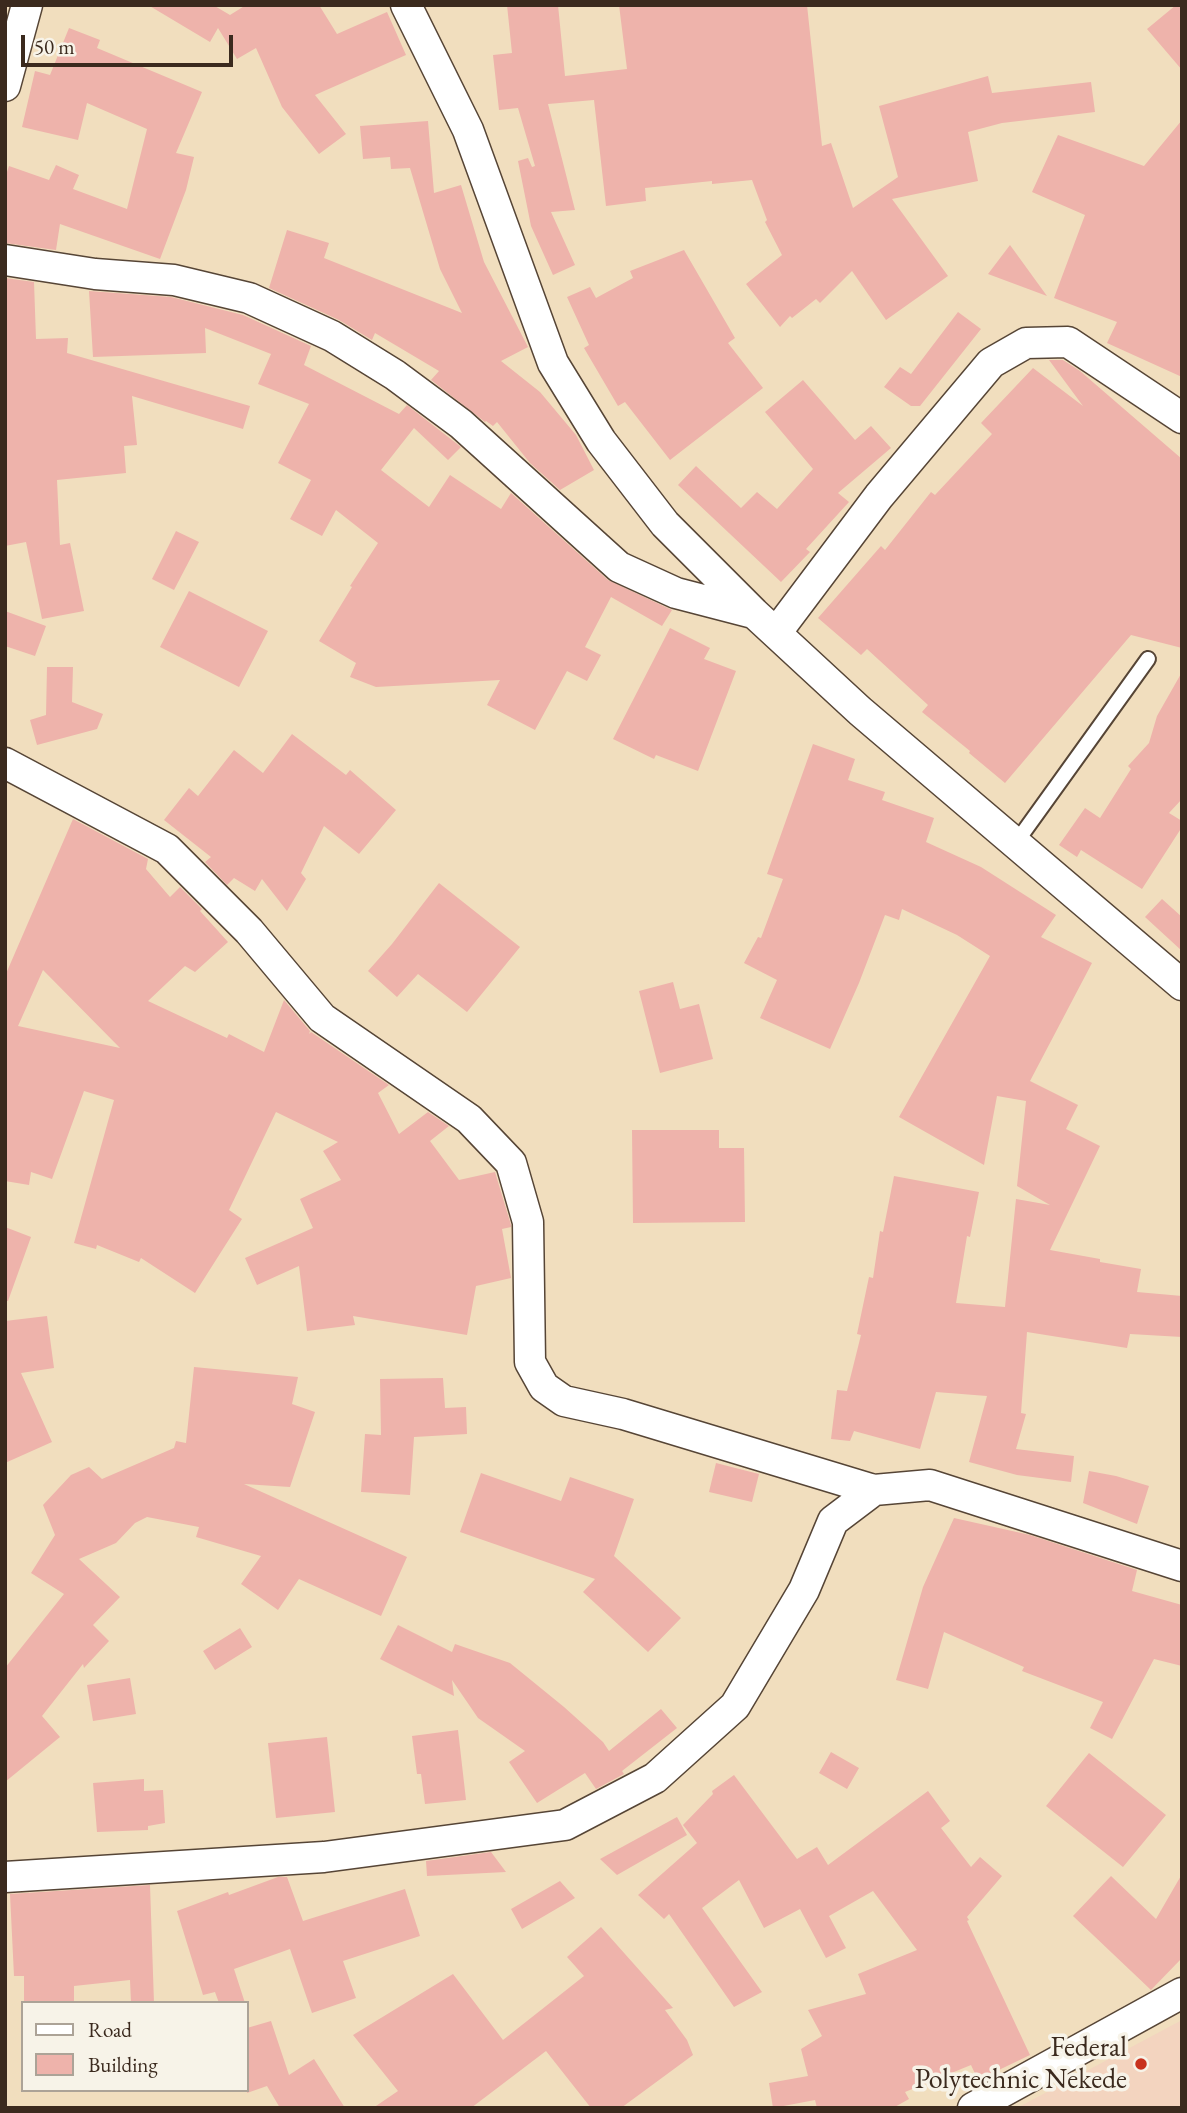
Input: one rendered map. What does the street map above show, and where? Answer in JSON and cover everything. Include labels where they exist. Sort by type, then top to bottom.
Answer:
[{"type":"street","points":[[5,86],[27,5]]},
{"type":"street","points":[[406,5],[468,130],[553,363],[601,441],[664,524],[860,711],[1182,985]]},
{"type":"street","points":[[5,260],[95,274],[174,280],[249,298],[332,336],[395,375],[461,424],[619,567],[677,593],[765,623]]},
{"type":"street","points":[[765,623],[879,496],[991,363],[1026,343],[1068,342],[1182,418]]},
{"type":"street","points":[[5,762],[167,849],[249,931],[322,1018],[469,1119],[511,1163],[528,1222],[530,1362],[544,1387],[564,1401],[623,1414],[874,1490],[930,1485],[1182,1566]]},
{"type":"street","points":[[5,1877],[324,1857],[565,1825],[655,1778],[735,1706],[804,1590],[833,1521],[874,1490]]},
{"type":"street","points":[[973,2108],[1182,1993]]},
{"type":"lane","points":[[1015,844],[1148,659]]},
{"type":"shaded area","name":"Federal Polytechnic Nekede","points":[[1182,2020],[1182,2108],[1017,2108]]},
{"type":"building","points":[[148,5],[213,5],[230,15],[246,5],[319,5],[337,34],[387,12],[406,55],[315,95],[346,134],[319,154],[282,107],[256,48],[237,59],[218,28],[210,42]]},
{"type":"building","points":[[507,5],[558,5],[565,76],[627,69],[619,5],[807,5],[822,146],[831,143],[853,208],[898,177],[879,106],[988,76],[992,93],[1091,82],[1095,112],[1002,123],[968,132],[978,181],[892,199],[948,276],[886,320],[852,271],[820,303],[816,299],[792,318],[790,316],[780,327],[746,284],[782,255],[765,222],[767,220],[752,180],[645,188],[646,201],[606,206],[594,100],[548,104],[575,210],[551,212],[575,265],[553,275],[531,226],[518,161],[528,158],[532,167],[535,166],[518,108],[499,110],[493,55],[512,53]]},
{"type":"building","points":[[1176,5],[1182,5],[1182,70],[1147,29]]},
{"type":"building","points":[[69,28],[100,40],[97,48],[202,92],[176,153],[194,157],[186,190],[160,259],[60,224],[56,250],[5,243],[5,178],[9,166],[49,180],[56,165],[79,175],[73,189],[127,209],[147,129],[87,103],[78,140],[22,127],[35,71],[50,75]]},
{"type":"building","points":[[1182,120],[1182,377],[1107,343],[1117,322],[1054,298],[1085,215],[1032,192],[1058,135],[1144,166]]},
{"type":"building","points":[[428,121],[434,193],[461,185],[484,262],[528,347],[501,361],[540,392],[576,435],[594,470],[560,490],[530,463],[497,422],[493,426],[485,422],[431,380],[439,371],[375,333],[372,340],[339,320],[269,288],[287,230],[329,243],[324,258],[462,313],[440,269],[410,168],[391,169],[390,157],[363,159],[360,126]]},
{"type":"building","points":[[1010,245],[1047,296],[988,274]]},
{"type":"building","points":[[684,250],[735,338],[728,343],[763,388],[670,460],[625,402],[618,406],[584,348],[589,345],[567,297],[590,287],[596,298],[633,278],[630,271]]},
{"type":"building","points":[[5,278],[34,282],[36,339],[68,338],[67,353],[250,406],[243,429],[132,396],[137,445],[124,446],[126,473],[57,480],[60,545],[70,543],[84,611],[42,619],[26,542],[5,546]]},
{"type":"building","points":[[89,291],[171,297],[243,315],[311,346],[304,365],[399,414],[407,405],[461,447],[448,460],[414,428],[381,470],[429,507],[450,475],[501,509],[511,493],[608,580],[672,610],[662,626],[611,597],[585,647],[601,655],[587,681],[567,671],[535,730],[487,705],[500,680],[376,687],[350,677],[356,663],[319,641],[378,543],[336,510],[322,536],[290,519],[311,480],[278,463],[309,404],[258,384],[271,354],[205,328],[206,353],[93,357]]},
{"type":"building","points":[[958,312],[981,329],[920,406],[911,406],[884,387],[900,367],[911,374]]},
{"type":"building","points":[[1049,360],[1063,360],[1080,371],[1182,459],[1182,648],[1131,635],[1005,783],[922,712],[928,705],[867,649],[861,655],[818,618],[881,546],[885,550],[931,492],[935,495],[992,434],[981,423],[1033,368],[1083,406]]},
{"type":"building","points":[[803,380],[855,440],[871,426],[891,448],[838,493],[849,502],[806,549],[810,552],[781,582],[678,485],[696,466],[741,508],[757,492],[777,509],[813,469],[765,412]]},
{"type":"building","points":[[176,531],[199,542],[174,590],[152,579]]},
{"type":"building","points":[[189,591],[268,631],[239,687],[160,647]]},
{"type":"building","points":[[5,611],[46,626],[35,656],[5,646]]},
{"type":"building","points":[[670,628],[710,648],[704,659],[736,671],[698,771],[656,755],[654,759],[613,739]]},
{"type":"building","points":[[47,667],[73,667],[72,702],[103,714],[97,729],[37,745],[30,720],[46,715]]},
{"type":"building","points":[[1182,672],[1182,799],[1169,813],[1182,821],[1182,827],[1142,889],[1081,850],[1077,857],[1059,845],[1085,808],[1100,818],[1131,769],[1128,766],[1149,743],[1157,716]]},
{"type":"building","points":[[292,734],[346,775],[350,770],[396,810],[359,854],[324,826],[301,873],[306,879],[287,911],[262,879],[255,891],[234,878],[227,885],[205,862],[211,857],[164,820],[189,788],[198,796],[234,750],[263,773]]},
{"type":"building","points":[[813,744],[855,759],[848,780],[885,792],[882,800],[934,818],[926,842],[981,867],[1056,915],[1041,937],[1092,963],[1030,1081],[1078,1105],[1066,1129],[1100,1146],[1050,1250],[1141,1269],[1137,1292],[1182,1296],[1182,1337],[1130,1334],[1127,1348],[1027,1332],[1021,1413],[1026,1414],[1016,1449],[1074,1456],[1071,1482],[1017,1475],[969,1462],[987,1396],[936,1392],[920,1449],[854,1431],[850,1441],[831,1439],[837,1390],[847,1391],[861,1335],[857,1334],[869,1277],[873,1278],[880,1231],[883,1232],[894,1176],[979,1192],[970,1237],[967,1236],[956,1303],[1005,1307],[1016,1199],[1050,1205],[1017,1186],[1026,1101],[997,1096],[984,1165],[899,1117],[990,956],[957,935],[902,909],[899,920],[885,915],[830,1049],[760,1018],[777,980],[744,963],[758,937],[761,938],[783,879],[767,874]]},
{"type":"building","points":[[73,819],[148,859],[146,869],[170,897],[180,887],[202,909],[200,911],[228,942],[195,972],[185,966],[148,1001],[227,1038],[229,1034],[264,1052],[284,1000],[310,1031],[309,1034],[311,1032],[389,1085],[378,1093],[399,1134],[428,1112],[449,1126],[430,1141],[459,1180],[495,1172],[511,1225],[502,1229],[511,1278],[476,1286],[467,1335],[353,1316],[355,1325],[307,1331],[299,1266],[257,1285],[245,1258],[313,1228],[300,1199],[341,1180],[323,1151],[338,1142],[276,1112],[229,1210],[242,1219],[195,1293],[141,1258],[139,1262],[97,1245],[96,1249],[74,1243],[114,1100],[84,1091],[52,1179],[31,1172],[29,1185],[5,1181],[5,976]],"holes":[[[43,970],[120,1048],[18,1026]]]},
{"type":"building","points":[[439,883],[520,947],[467,1012],[418,974],[397,997],[368,971]]},
{"type":"building","points":[[1162,899],[1182,917],[1182,951],[1145,917]]},
{"type":"building","points":[[673,982],[680,1009],[699,1004],[713,1059],[660,1073],[639,991]]},
{"type":"building","points":[[632,1130],[719,1130],[719,1148],[744,1148],[745,1222],[633,1223]]},
{"type":"building","points":[[5,1227],[31,1237],[8,1301],[5,1301]]},
{"type":"building","points":[[47,1316],[54,1368],[21,1373],[52,1442],[5,1463],[5,1321]]},
{"type":"building","points":[[194,1367],[298,1377],[292,1404],[315,1412],[290,1487],[244,1484],[407,1557],[381,1616],[299,1579],[278,1610],[241,1584],[261,1556],[196,1537],[199,1527],[147,1517],[135,1523],[116,1543],[79,1559],[120,1597],[93,1625],[109,1641],[84,1668],[83,1664],[42,1716],[60,1737],[5,1782],[5,1668],[64,1594],[31,1573],[55,1535],[43,1505],[71,1475],[89,1467],[102,1479],[174,1448],[176,1441],[186,1443]]},
{"type":"building","points":[[443,1378],[445,1408],[466,1407],[467,1434],[414,1437],[410,1495],[361,1492],[365,1434],[381,1435],[380,1379]]},
{"type":"building","points":[[716,1463],[759,1474],[752,1502],[709,1492]]},
{"type":"building","points":[[1089,1471],[1149,1486],[1137,1524],[1083,1503]]},
{"type":"building","points":[[481,1473],[561,1501],[570,1477],[634,1499],[614,1556],[681,1618],[648,1652],[583,1592],[595,1579],[460,1532]]},
{"type":"building","points":[[954,1518],[1030,1535],[1137,1570],[1132,1591],[1182,1605],[1182,1666],[1154,1659],[1112,1739],[1090,1728],[1103,1702],[1022,1671],[1024,1667],[944,1632],[928,1689],[896,1680],[923,1587]]},
{"type":"building","points":[[398,1625],[452,1652],[455,1644],[510,1663],[564,1707],[603,1742],[609,1751],[661,1709],[677,1728],[622,1771],[624,1774],[596,1789],[585,1773],[537,1803],[509,1762],[525,1751],[478,1718],[452,1680],[454,1696],[380,1659]]},
{"type":"building","points":[[240,1628],[252,1647],[215,1670],[203,1651]]},
{"type":"building","points":[[130,1678],[136,1714],[93,1721],[87,1685]]},
{"type":"building","points":[[458,1730],[466,1800],[425,1804],[421,1774],[417,1774],[412,1736]]},
{"type":"building","points":[[327,1737],[335,1812],[276,1818],[268,1743]]},
{"type":"building","points":[[831,1752],[859,1768],[847,1789],[819,1773]]},
{"type":"building","points":[[1089,1753],[1166,1815],[1123,1867],[1046,1806]]},
{"type":"building","points":[[734,1775],[797,1859],[817,1847],[828,1865],[928,1791],[950,1821],[941,1828],[971,1867],[980,1857],[1002,1876],[967,1917],[967,1921],[1030,2055],[978,2080],[971,2065],[905,2092],[909,2099],[893,2108],[817,2108],[815,2100],[773,2108],[769,2083],[808,2076],[801,2049],[822,2036],[808,2010],[866,1994],[858,1974],[917,1950],[873,1891],[829,1916],[846,1948],[826,1958],[800,1909],[764,1928],[739,1880],[702,1908],[762,1992],[734,2007],[669,1914],[664,1919],[638,1895],[697,1843],[683,1825],[713,1794],[712,1791]]},
{"type":"building","points":[[144,1779],[144,1791],[163,1790],[165,1823],[148,1826],[148,1830],[97,1832],[93,1783]]},
{"type":"building","points":[[677,1817],[687,1835],[617,1875],[600,1859]]},
{"type":"building","points":[[491,1852],[506,1872],[427,1876],[426,1861]]},
{"type":"building","points":[[1182,1874],[1182,1958],[1151,1990],[1073,1916],[1111,1876],[1156,1919]]},
{"type":"building","points":[[278,1877],[287,1877],[303,1921],[405,1889],[420,1936],[343,1961],[356,1998],[312,2013],[290,1949],[234,1969],[244,2001],[218,2001],[215,1992],[203,1995],[177,1911],[228,1892],[229,1895]]},
{"type":"building","points":[[560,1881],[575,1898],[522,1929],[511,1909]]},
{"type":"building","points":[[150,1885],[154,2001],[131,2001],[130,1980],[74,1986],[74,2001],[24,2001],[24,1976],[14,1976],[10,1894]]},
{"type":"building","points":[[601,1927],[673,2008],[665,2010],[687,2040],[693,2055],[621,2108],[591,2108],[546,2051],[471,2108],[373,2108],[398,2091],[353,2035],[453,1974],[503,2040],[584,1976],[567,1957]]},
{"type":"building","points":[[271,2021],[289,2075],[314,2059],[345,2108],[280,2108],[267,2086],[247,2093],[248,2028]]},
{"type":"place","name":"Federal Polytechnic Nekede","points":[[1141,2064]]}]
